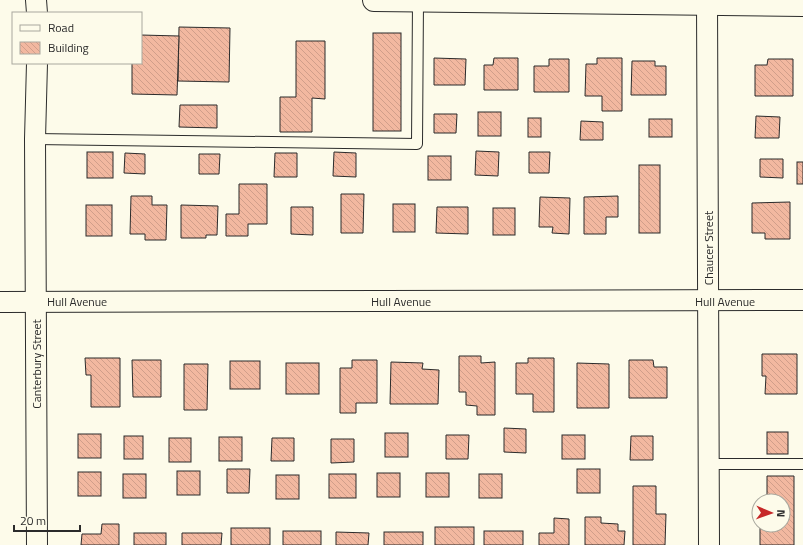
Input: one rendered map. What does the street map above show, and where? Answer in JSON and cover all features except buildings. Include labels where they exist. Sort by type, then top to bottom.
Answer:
[{"type":"street","points":[[36,0],[37,12]]},
{"type":"street","points":[[374,0],[707,2],[803,5]]},
{"type":"street","name":"Chaucer Street","points":[[707,2],[709,545]]},
{"type":"street","name":"Canterbury Street","points":[[37,64],[35,139],[37,545]]},
{"type":"street","name":"Hull Avenue","points":[[0,302],[803,300]]},
{"type":"lane","points":[[35,139],[417,144],[418,1]]},
{"type":"lane","points":[[708,464],[803,464]]}]
